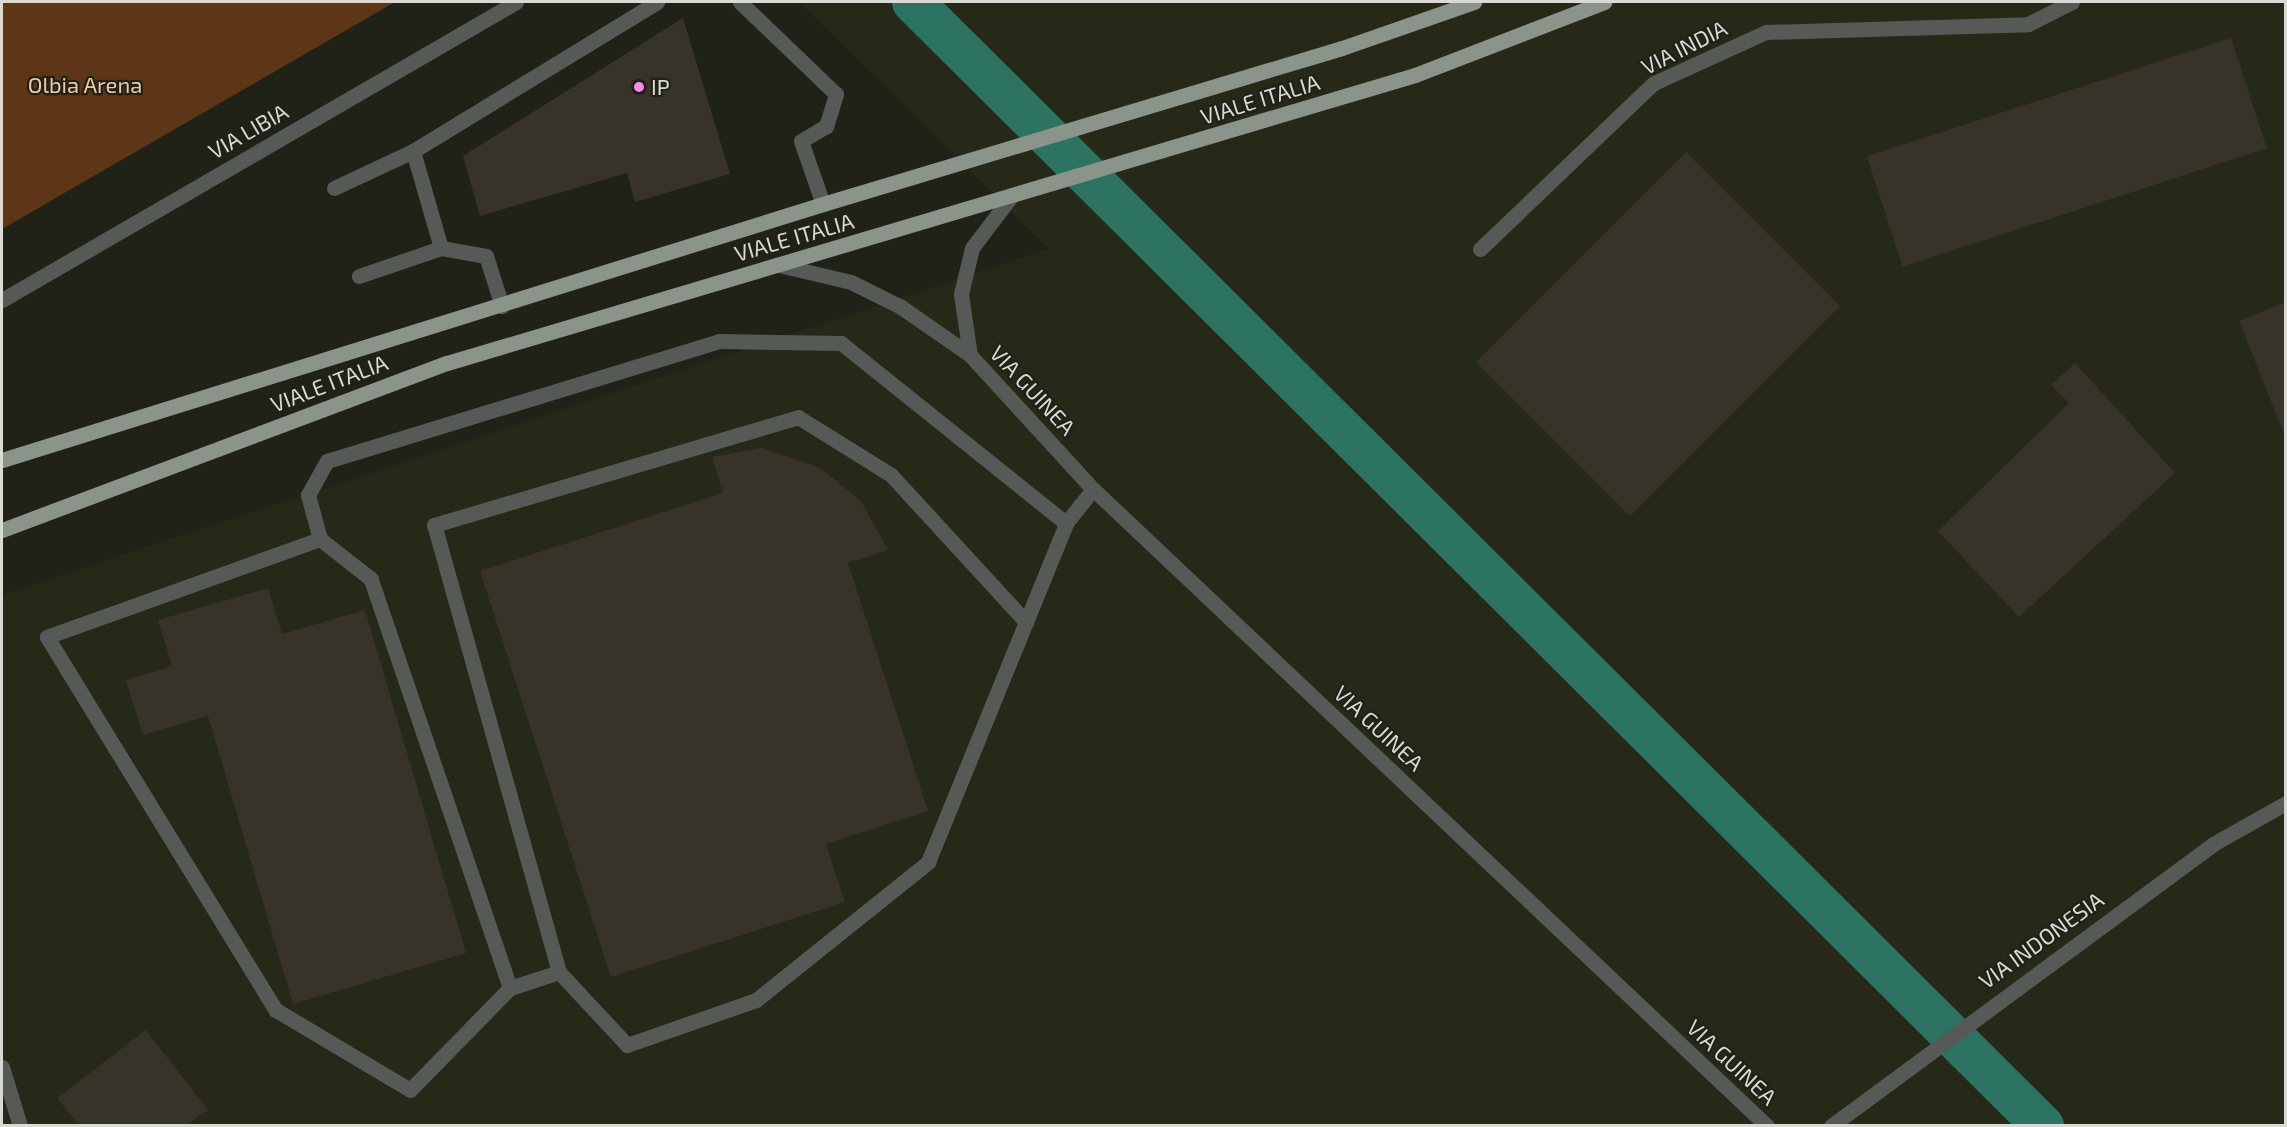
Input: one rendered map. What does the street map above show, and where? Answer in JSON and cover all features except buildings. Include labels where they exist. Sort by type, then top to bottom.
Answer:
[{"type":"main road","name":"VIALE ITALIA","points":[[2,460],[502,306],[823,204],[1342,48],[1474,2]]},
{"type":"main road","name":"VIALE ITALIA","points":[[2,530],[447,363],[1010,198],[1415,75],[1604,2]]},
{"type":"street","name":"VIA LIBIA","points":[[2,300],[516,2]]},
{"type":"street","points":[[334,188],[413,151],[657,2]]},
{"type":"street","points":[[740,2],[836,94],[826,126],[801,141],[823,204]]},
{"type":"street","name":"VIA INDIA","points":[[1480,249],[1654,83],[1766,32],[2028,24],[2072,2]]},
{"type":"street","points":[[413,151],[441,248]]},
{"type":"street","name":"VIA GUINEA","points":[[969,355],[961,294],[972,248],[1010,198]]},
{"type":"street","points":[[359,276],[441,248],[486,256],[502,306]]},
{"type":"street","name":"VIA GUINEA","points":[[779,265],[851,282],[901,307],[969,355],[1093,489],[1767,1125]]},
{"type":"street","points":[[510,988],[371,579],[320,539],[308,495],[327,461],[719,341],[841,343],[1066,523]]},
{"type":"street","points":[[1026,622],[891,474],[798,417],[434,525],[559,972],[627,1045],[756,1000],[928,862],[1026,622],[1066,523],[1093,489]]},
{"type":"street","points":[[320,539],[47,637],[276,1010],[410,1090],[510,988],[559,972]]},
{"type":"street","name":"VIA INDONESIA","points":[[1831,1125],[1998,999],[2213,844],[2286,803]]},
{"type":"street","points":[[2,1067],[20,1125]]},
{"type":"shaded area","points":[[800,2],[2285,2],[2285,1125],[2,1125],[2,595],[1049,249]]},
{"type":"green space","name":"Olbia Arena","points":[[2,2],[395,2],[2,229]]},
{"type":"waterway","points":[[913,2],[2043,1126]]},
{"type":"place","name":"IP","points":[[639,87]]}]
